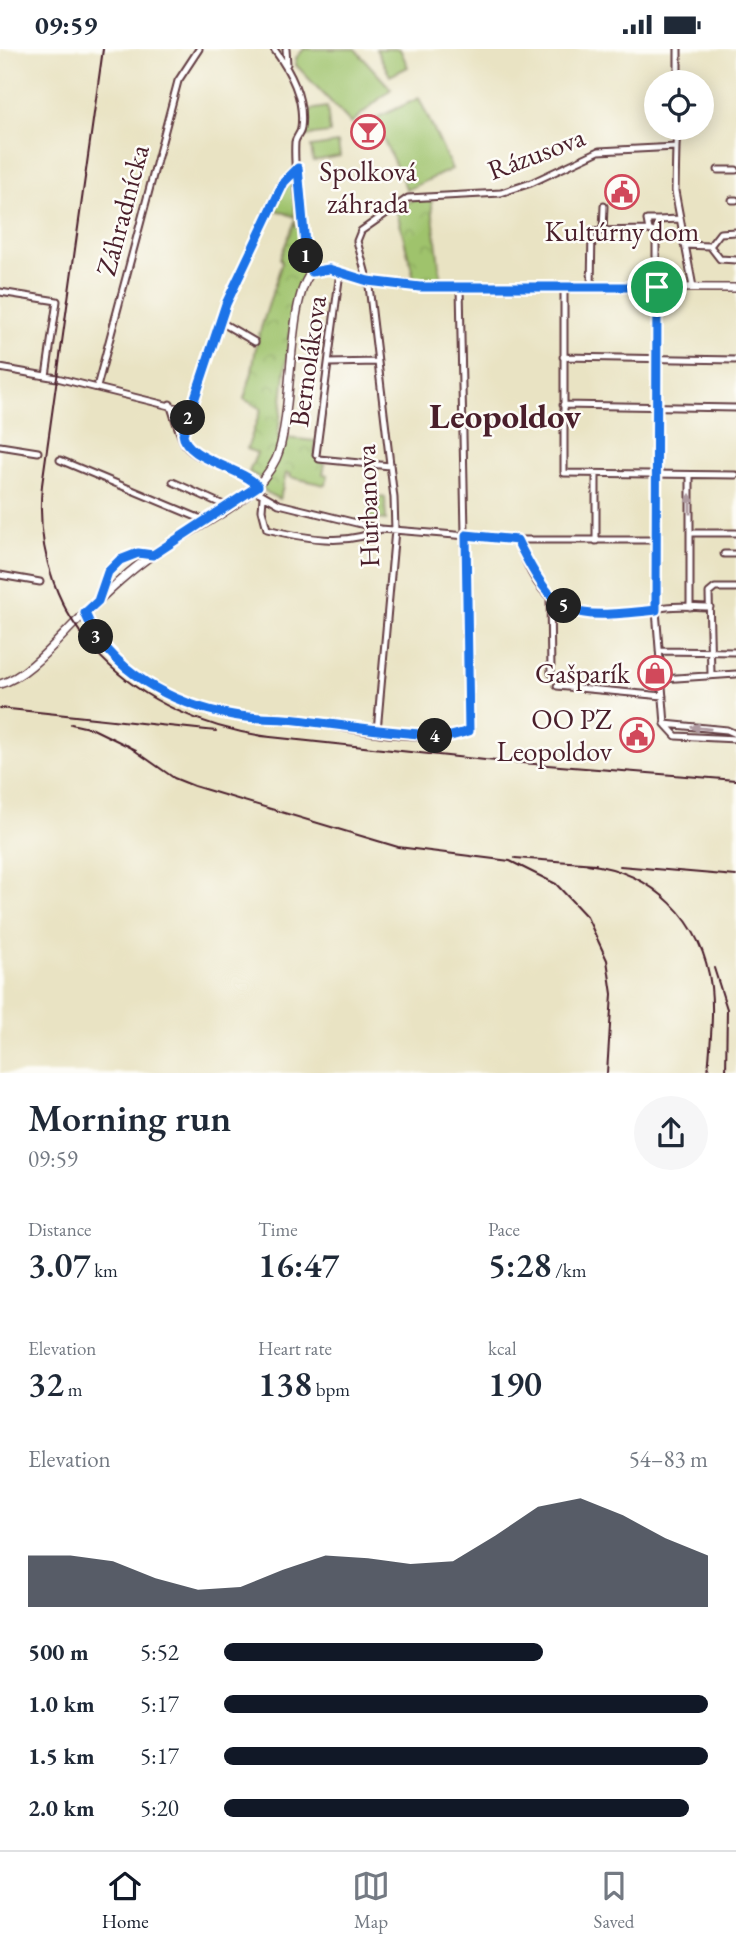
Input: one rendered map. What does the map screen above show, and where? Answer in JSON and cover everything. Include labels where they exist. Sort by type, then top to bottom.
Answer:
[{"type":"street","name":"Záhradnícka","points":[[97,387],[178,81],[199,49]]},
{"type":"street","points":[[274,49],[287,64]]},
{"type":"street","points":[[286,49],[289,77],[297,87],[302,127],[295,142],[306,256],[312,272]]},
{"type":"street","points":[[678,49],[678,70]]},
{"type":"street","points":[[676,140],[675,191],[693,287]]},
{"type":"street","name":"Rázusova","points":[[368,281],[357,236],[369,224],[408,198],[500,193],[531,183],[599,151],[676,148]]},
{"type":"street","points":[[183,434],[219,321],[284,182],[298,168]]},
{"type":"street","points":[[718,170],[736,170]]},
{"type":"street","points":[[603,231],[604,206]]},
{"type":"street","points":[[649,230],[647,221],[679,219]]},
{"type":"street","points":[[658,221],[656,610],[665,724],[676,736],[736,737]]},
{"type":"street","points":[[591,287],[592,231],[649,230],[656,233]]},
{"type":"street","points":[[710,246],[720,233],[736,232]]},
{"type":"street","points":[[684,245],[710,246]]},
{"type":"street","points":[[710,246],[720,259],[736,260]]},
{"type":"street","points":[[0,684],[28,667],[98,601],[153,555],[256,488],[278,452],[304,284],[312,272],[329,269],[395,286],[736,288]]},
{"type":"street","name":"Bernolákova","points":[[340,272],[318,457],[390,466]]},
{"type":"street","name":"Hurbanova","points":[[368,281],[390,466],[394,530],[377,731]]},
{"type":"street","points":[[85,613],[99,643],[117,661],[145,681],[190,703],[236,716],[377,731],[451,736],[469,731],[460,287]]},
{"type":"street","points":[[564,287],[564,473],[736,475]]},
{"type":"street","points":[[0,292],[57,301],[46,376]]},
{"type":"street","points":[[219,321],[255,342]]},
{"type":"street","points":[[563,357],[736,360]]},
{"type":"street","points":[[329,363],[377,362]]},
{"type":"street","points":[[0,368],[97,387],[190,411]]},
{"type":"street","points":[[170,404],[190,450],[249,477],[263,497],[297,509],[341,517],[381,529],[517,540],[656,540]]},
{"type":"street","points":[[563,405],[736,408]]},
{"type":"street","points":[[0,446],[38,452]]},
{"type":"street","points":[[60,460],[206,521]]},
{"type":"street","points":[[596,541],[597,475]]},
{"type":"street","points":[[690,475],[690,607]]},
{"type":"street","points":[[173,482],[228,507]]},
{"type":"street","points":[[263,497],[262,510],[267,529],[325,539],[369,535],[381,529]]},
{"type":"street","points":[[690,533],[736,533]]},
{"type":"street","points":[[517,540],[533,575],[550,595],[577,613],[593,617],[710,607]]},
{"type":"street","points":[[98,601],[108,572],[120,560],[138,553],[153,555]]},
{"type":"street","points":[[723,554],[736,554]]},
{"type":"street","points":[[0,575],[40,582]]},
{"type":"street","points":[[710,674],[711,590],[736,587]]},
{"type":"street","points":[[550,595],[551,673]]},
{"type":"street","points":[[659,651],[736,652]]},
{"type":"street","points":[[662,679],[736,674]]},
{"type":"street","points":[[557,686],[663,696]]},
{"type":"street","points":[[665,724],[727,730],[736,737]]},
{"type":"green space","points":[[304,49],[355,49],[391,89],[351,123],[296,65],[296,58]]},
{"type":"green space","points":[[376,49],[400,49],[408,67],[390,76]]},
{"type":"green space","points":[[419,98],[452,169],[407,190],[374,119]]},
{"type":"green space","points":[[327,107],[330,133],[306,136],[303,111]]},
{"type":"green space","points":[[338,143],[340,156],[313,161],[311,147]]},
{"type":"green space","points":[[292,175],[294,176],[295,217],[274,209]]},
{"type":"green space","points":[[431,198],[441,282],[415,282],[396,208],[415,199]]},
{"type":"green space","points":[[295,221],[296,227],[301,227],[303,246],[299,247],[306,269],[290,330],[278,437],[315,441],[315,456],[325,464],[323,474],[328,475],[325,485],[290,477],[291,474],[286,473],[280,499],[266,491],[260,478],[249,472],[257,453],[247,449],[261,409],[244,399],[257,341],[282,262],[280,258]]},
{"type":"green space","points":[[385,497],[386,520],[370,518],[370,498]]},
{"type":"railway","points":[[103,49],[42,485],[43,536],[54,582],[74,623],[102,658],[136,687],[177,710],[222,727],[270,737]]},
{"type":"railway","points":[[0,708],[216,731]]},
{"type":"railway","points":[[71,724],[93,729],[136,750]]},
{"type":"railway","points":[[261,736],[485,760],[736,780]]},
{"type":"railway","points":[[127,745],[174,778],[194,786],[398,847],[510,861],[556,884],[587,917],[607,960],[612,994],[607,1073]]},
{"type":"railway","points":[[515,858],[596,864]]},
{"type":"railway","points":[[587,864],[633,877],[653,889],[671,903],[698,941],[711,987],[712,1019],[708,1073]]},
{"type":"railway","points":[[620,866],[736,876]]},
{"type":"railway","points":[[714,968],[727,1009],[726,1073]]},
{"type":"place","name":"Spolková záhrada","points":[[368,132]]},
{"type":"place","name":"Kultúrny dom","points":[[622,192]]},
{"type":"place","name":"Gašparík","points":[[655,673]]},
{"type":"place","name":"OO PZ Leopoldov","points":[[637,735]]},
{"type":"district","name":"Leopoldov","points":[[505,416]]},
{"type":"route","points":[[298,168],[306,256],[312,272],[329,269],[395,286],[657,287],[656,610],[593,617],[577,613],[551,596],[537,580],[517,540],[466,535],[469,731],[451,736],[401,733],[330,727],[306,721],[236,716],[211,711],[174,697],[145,681],[117,661],[99,643],[85,613],[98,601],[108,572],[120,560],[138,553],[153,555],[258,486],[249,477],[190,450],[183,441],[183,434],[226,304],[259,229],[292,171],[298,168]]}]
